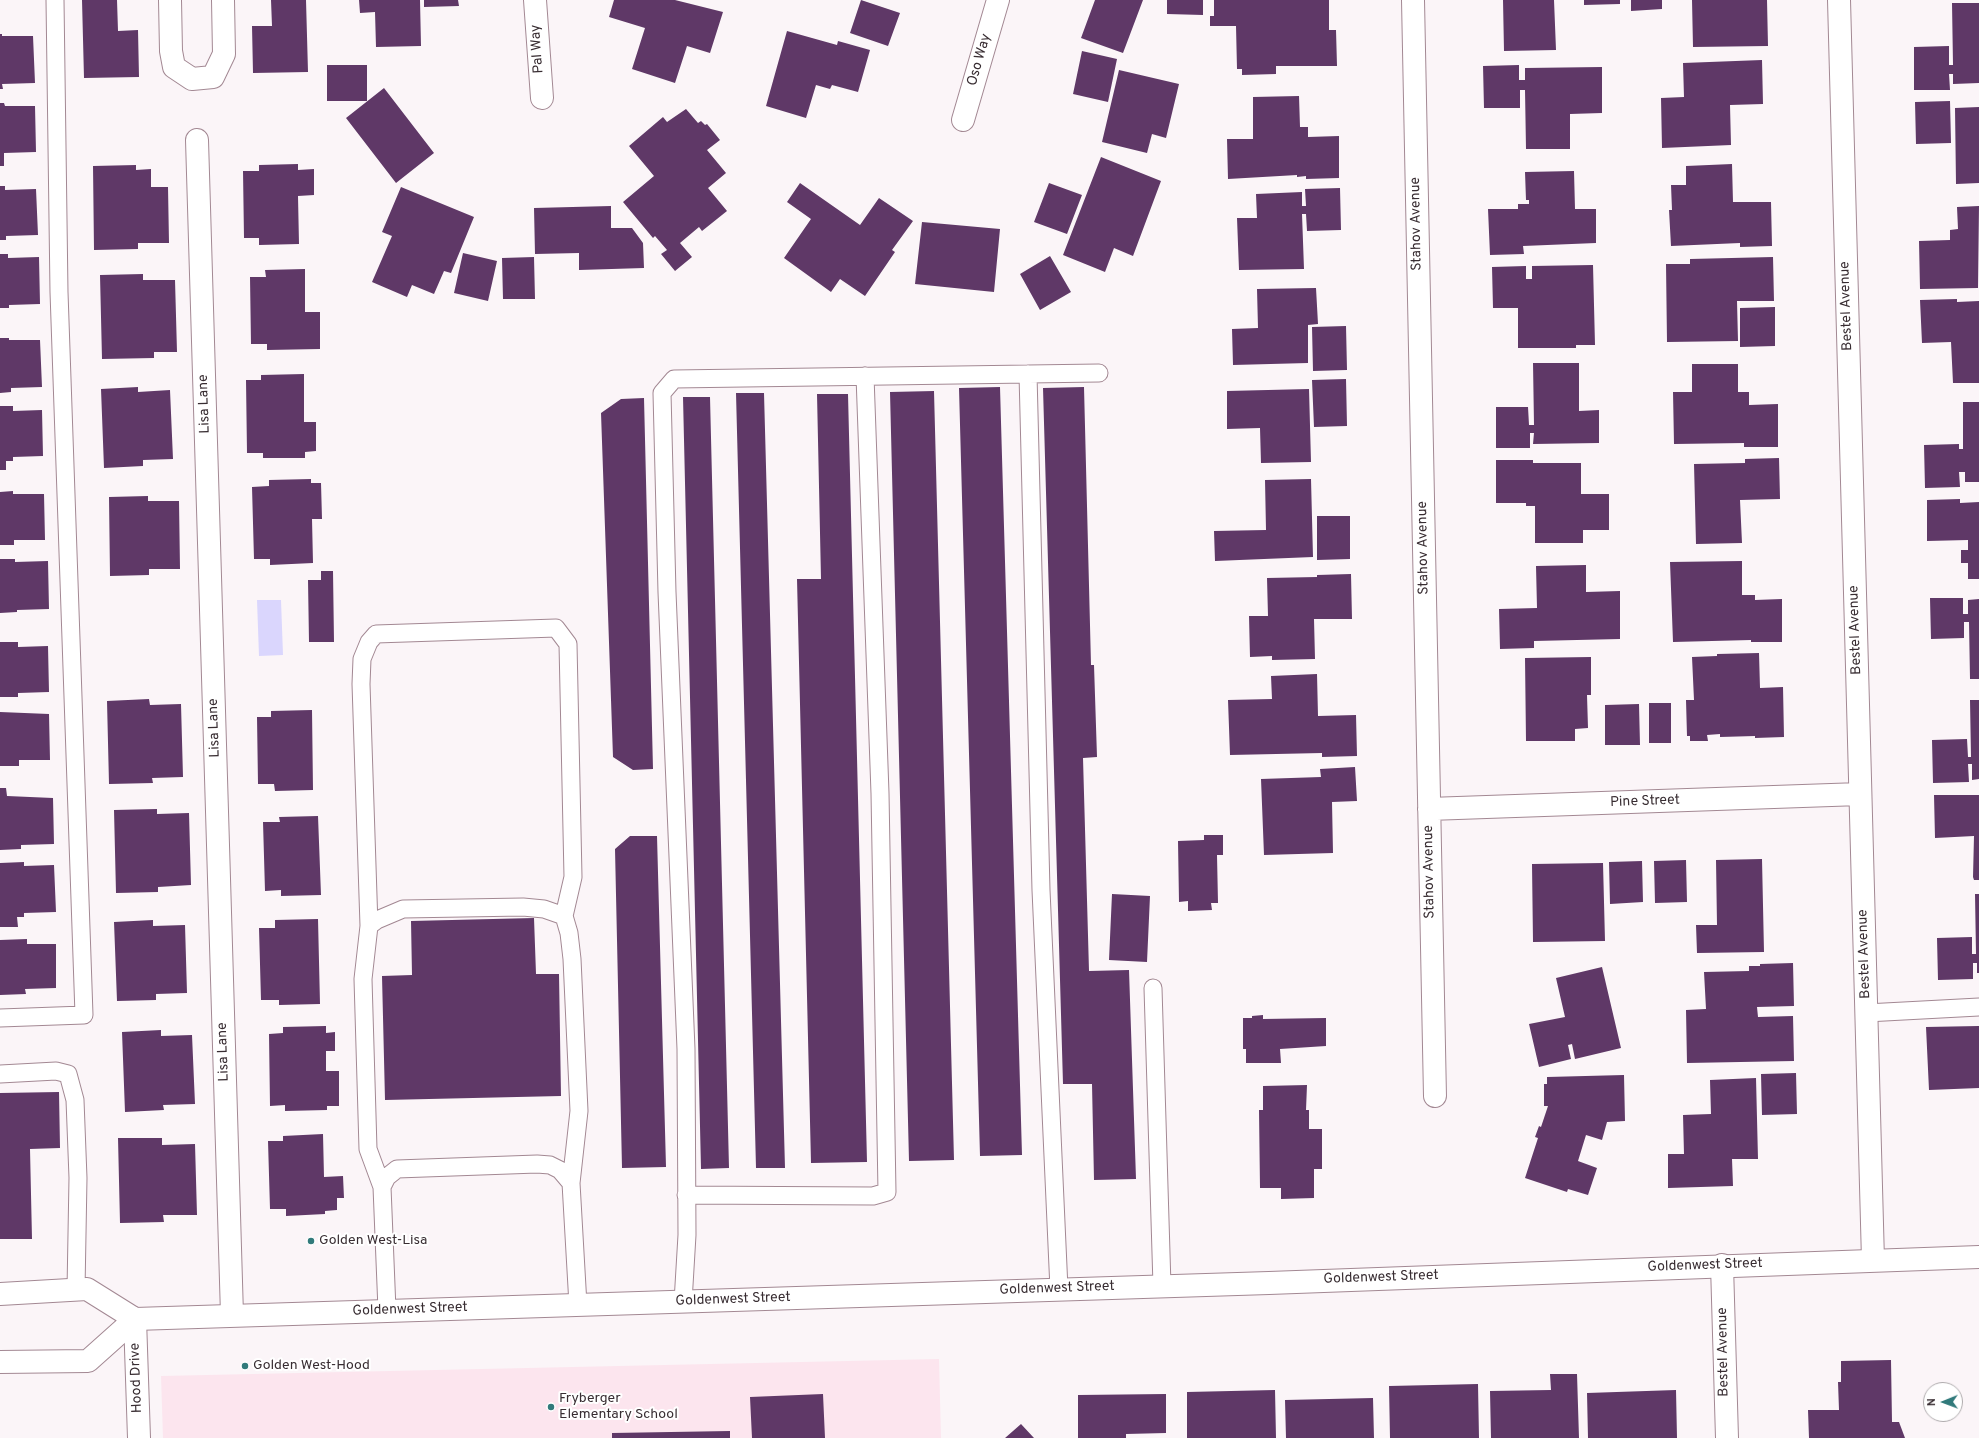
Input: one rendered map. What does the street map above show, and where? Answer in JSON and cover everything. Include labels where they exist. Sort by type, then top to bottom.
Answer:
[{"type":"street","points":[[170,0],[171,51],[174,67],[192,79],[213,77],[224,54],[223,0]]},
{"type":"street","name":"Pal Way","points":[[534,0],[542,98]]},
{"type":"street","name":"Oso Way","points":[[963,120],[998,0]]},
{"type":"street","name":"Stahov Avenue","points":[[1413,0],[1435,1096]]},
{"type":"street","name":"Bestel Avenue","points":[[1839,0],[1873,1260]]},
{"type":"street","name":"Lisa Lane","points":[[197,140],[232,1315]]},
{"type":"street","name":"Pine Street","points":[[1429,809],[1860,794]]},
{"type":"street","name":"Goldenwest Street","points":[[135,1318],[1059,1290],[1722,1265],[1979,1258]]},
{"type":"street","name":"Bestel Avenue","points":[[1722,1265],[1727,1438]]},
{"type":"street","points":[[0,1294],[87,1289],[135,1318],[88,1360],[0,1362]]},
{"type":"street","name":"Hood Drive","points":[[135,1318],[139,1438]]},
{"type":"lane","points":[[0,1018],[84,1015],[60,300],[55,0]]},
{"type":"lane","points":[[683,1302],[687,1235],[686,1049],[667,592],[662,393],[674,379],[1099,373]]},
{"type":"lane","points":[[1028,374],[1041,890],[1059,1290]]},
{"type":"lane","points":[[686,1195],[873,1196],[887,1192],[880,785],[866,376]]},
{"type":"lane","points":[[387,1310],[382,1187],[368,1149],[363,979],[369,926],[361,684],[362,659],[369,642],[376,634],[556,628],[568,644],[574,878],[564,916],[569,933],[572,959],[579,1111],[571,1183],[578,1305]]},
{"type":"lane","points":[[369,926],[376,920],[403,909],[523,907],[544,909],[564,916]]},
{"type":"lane","points":[[1152,988],[1162,1286]]},
{"type":"lane","points":[[1866,1013],[1979,1008]]},
{"type":"lane","points":[[0,1074],[56,1071],[68,1074],[75,1108],[78,1178],[76,1290]]},
{"type":"lane","points":[[382,1187],[387,1177],[397,1169],[537,1164],[550,1165],[560,1170],[571,1183]]},
{"type":"shaded area","points":[[257,600],[281,600],[283,655],[259,656]]},
{"type":"shaded area","name":"Fryberger Elementary School","points":[[939,1359],[941,1438],[163,1438],[161,1376]]},
{"type":"building","points":[[82,0],[117,0],[118,31],[138,30],[139,77],[84,78]]},
{"type":"building","points":[[271,0],[306,0],[308,72],[253,73],[252,26],[272,26]]},
{"type":"building","points":[[359,0],[420,0],[421,46],[376,47],[375,12],[360,13]]},
{"type":"building","points":[[424,0],[458,0],[459,6],[424,7]]},
{"type":"building","points":[[614,0],[675,0],[723,12],[710,53],[687,46],[675,83],[632,69],[645,28],[609,17]]},
{"type":"building","points":[[861,0],[900,13],[888,46],[850,33]]},
{"type":"building","points":[[1095,0],[1143,0],[1123,53],[1081,38]]},
{"type":"building","points":[[1167,0],[1203,0],[1203,15],[1167,14]]},
{"type":"building","points":[[1214,0],[1329,0],[1329,30],[1336,30],[1337,66],[1276,66],[1276,74],[1242,75],[1242,69],[1237,69],[1236,26],[1210,26],[1210,16],[1214,16]]},
{"type":"building","points":[[1503,0],[1554,0],[1556,50],[1504,51]]},
{"type":"building","points":[[1584,0],[1620,0],[1620,4],[1584,5]]},
{"type":"building","points":[[1631,0],[1662,0],[1662,9],[1631,11]]},
{"type":"building","points":[[1692,0],[1767,0],[1768,46],[1693,47]]},
{"type":"building","points":[[1952,3],[1979,3],[1979,83],[1953,84],[1953,74],[1949,74],[1950,90],[1914,90],[1914,47],[1949,46],[1949,65],[1953,65]]},
{"type":"building","points":[[787,31],[837,45],[838,41],[870,50],[858,92],[832,85],[830,89],[816,85],[806,118],[766,106]]},
{"type":"building","points":[[0,34],[2,34],[2,36],[33,36],[35,83],[2,84],[3,89],[0,89]]},
{"type":"building","points":[[1082,51],[1117,59],[1108,102],[1073,94]]},
{"type":"building","points":[[1762,60],[1763,104],[1730,105],[1731,145],[1662,148],[1661,98],[1684,97],[1683,63]]},
{"type":"building","points":[[327,65],[367,65],[367,101],[327,101]]},
{"type":"building","points":[[1519,65],[1519,80],[1525,80],[1525,68],[1602,67],[1602,113],[1570,114],[1570,149],[1526,149],[1525,90],[1520,90],[1520,108],[1484,108],[1483,66]]},
{"type":"building","points":[[1119,70],[1179,84],[1166,138],[1152,134],[1147,153],[1102,142]]},
{"type":"building","points":[[384,88],[434,153],[396,183],[346,118]]},
{"type":"building","points":[[1299,96],[1300,127],[1308,127],[1308,137],[1339,136],[1339,178],[1306,179],[1306,176],[1297,177],[1297,175],[1228,179],[1227,139],[1253,139],[1253,97]]},
{"type":"building","points":[[1950,101],[1951,143],[1916,144],[1915,102]]},
{"type":"building","points":[[0,103],[4,103],[5,106],[35,106],[36,152],[4,153],[4,166],[0,166]]},
{"type":"building","points":[[1979,107],[1979,183],[1956,184],[1955,108]]},
{"type":"building","points":[[686,109],[698,123],[701,121],[705,125],[707,124],[720,140],[707,150],[726,173],[708,188],[727,211],[702,231],[699,227],[680,243],[692,257],[675,271],[661,254],[667,250],[655,236],[653,238],[623,202],[654,176],[629,146],[663,117],[667,122]]},
{"type":"building","points":[[1101,157],[1161,181],[1133,256],[1114,248],[1105,272],[1063,255]]},
{"type":"building","points":[[298,164],[298,170],[314,169],[314,195],[298,196],[299,244],[259,245],[259,238],[244,238],[243,171],[259,171],[259,165]]},
{"type":"building","points":[[1732,164],[1733,202],[1771,202],[1772,246],[1740,247],[1740,243],[1671,246],[1669,210],[1672,210],[1671,185],[1686,185],[1686,166]]},
{"type":"building","points":[[136,165],[136,170],[151,169],[151,187],[168,187],[169,243],[138,243],[138,249],[94,250],[93,166]]},
{"type":"building","points":[[1574,171],[1575,209],[1596,209],[1596,243],[1523,246],[1524,254],[1490,255],[1488,209],[1518,209],[1518,204],[1529,204],[1529,200],[1526,200],[1525,172]]},
{"type":"building","points":[[800,183],[860,225],[879,198],[913,221],[892,250],[895,252],[865,296],[840,279],[831,292],[784,258],[811,219],[787,202]]},
{"type":"building","points":[[1049,183],[1082,195],[1067,234],[1034,222]]},
{"type":"building","points":[[0,186],[5,186],[5,190],[36,189],[38,235],[6,236],[6,240],[0,240]]},
{"type":"building","points":[[401,187],[474,217],[451,273],[444,271],[434,294],[412,285],[407,297],[372,282],[392,236],[382,232]]},
{"type":"building","points":[[1340,188],[1341,230],[1307,231],[1306,214],[1302,214],[1304,269],[1239,270],[1237,218],[1257,218],[1256,194],[1302,192],[1302,206],[1306,206],[1305,189]]},
{"type":"building","points":[[611,206],[611,228],[632,228],[643,243],[644,268],[579,270],[579,253],[535,254],[534,208]]},
{"type":"building","points":[[1979,206],[1978,288],[1920,289],[1919,241],[1950,240],[1950,230],[1958,229],[1957,207]]},
{"type":"building","points":[[922,222],[1000,229],[994,292],[915,284]]},
{"type":"building","points":[[463,253],[497,261],[488,301],[454,293]]},
{"type":"building","points":[[0,254],[8,254],[8,258],[39,257],[40,304],[9,305],[9,308],[0,308]]},
{"type":"building","points":[[1050,256],[1071,292],[1040,310],[1020,274]]},
{"type":"building","points":[[534,257],[535,299],[503,299],[502,258]]},
{"type":"building","points":[[1773,257],[1774,301],[1737,301],[1738,341],[1667,342],[1666,264],[1690,264],[1690,259]]},
{"type":"building","points":[[1593,265],[1595,345],[1576,345],[1576,348],[1518,348],[1518,308],[1493,308],[1492,267],[1526,266],[1526,279],[1532,279],[1532,266]]},
{"type":"building","points":[[305,269],[305,312],[320,312],[320,349],[267,350],[267,344],[251,344],[250,277],[266,277],[265,270]]},
{"type":"building","points":[[143,274],[143,280],[175,280],[177,352],[154,352],[154,358],[102,359],[100,275]]},
{"type":"building","points":[[1316,288],[1318,324],[1308,325],[1308,363],[1233,365],[1232,329],[1258,328],[1257,289]]},
{"type":"building","points":[[1957,299],[1957,302],[1979,301],[1979,383],[1953,383],[1951,342],[1922,343],[1920,300]]},
{"type":"building","points":[[1775,307],[1775,346],[1740,347],[1740,308]]},
{"type":"building","points":[[1346,326],[1347,370],[1313,371],[1312,327]]},
{"type":"building","points":[[0,338],[9,338],[9,340],[40,340],[42,387],[11,388],[11,392],[0,393]]},
{"type":"building","points":[[1533,363],[1579,363],[1579,411],[1599,410],[1599,443],[1533,444],[1534,433],[1530,433],[1530,448],[1496,448],[1496,407],[1528,407],[1529,425],[1534,425]]},
{"type":"building","points":[[1692,364],[1738,364],[1738,392],[1749,392],[1749,405],[1778,404],[1778,447],[1744,447],[1744,443],[1674,444],[1673,392],[1692,392]]},
{"type":"building","points":[[304,374],[304,422],[316,422],[316,451],[305,452],[305,458],[263,458],[263,453],[247,453],[246,380],[261,380],[261,375]]},
{"type":"building","points":[[1346,379],[1347,426],[1314,427],[1312,380]]},
{"type":"building","points":[[138,387],[138,392],[170,390],[173,459],[143,460],[143,466],[104,468],[101,389]]},
{"type":"building","points":[[1000,387],[1022,1155],[980,1156],[959,388]]},
{"type":"building","points":[[1084,387],[1091,665],[1094,665],[1097,757],[1083,758],[1089,971],[1129,970],[1136,1179],[1094,1180],[1092,1084],[1063,1084],[1043,388]]},
{"type":"building","points":[[1309,389],[1311,462],[1261,463],[1260,428],[1227,429],[1227,391]]},
{"type":"building","points":[[934,391],[954,1160],[909,1161],[890,392]]},
{"type":"building","points":[[736,393],[764,393],[785,1168],[756,1168]]},
{"type":"building","points":[[817,394],[848,394],[867,1162],[811,1163],[797,579],[821,579]]},
{"type":"building","points":[[683,397],[710,397],[729,1168],[701,1169]]},
{"type":"building","points":[[644,398],[653,769],[633,770],[613,757],[601,413],[621,399]]},
{"type":"building","points":[[1963,402],[1979,402],[1979,482],[1965,482],[1965,472],[1959,472],[1960,487],[1925,488],[1924,445],[1959,444],[1959,449],[1963,449]]},
{"type":"building","points":[[0,406],[13,406],[13,411],[42,410],[43,456],[13,457],[13,461],[6,461],[6,470],[0,470]]},
{"type":"building","points":[[1779,458],[1780,499],[1740,500],[1742,543],[1696,544],[1694,464],[1745,463],[1745,459]]},
{"type":"building","points":[[1496,460],[1533,460],[1533,463],[1581,463],[1581,494],[1609,494],[1609,530],[1583,530],[1583,543],[1535,543],[1535,506],[1526,506],[1526,503],[1496,503]]},
{"type":"building","points":[[311,479],[311,483],[321,483],[322,519],[312,519],[313,563],[270,565],[270,559],[254,559],[252,487],[269,486],[269,480]]},
{"type":"building","points":[[1311,479],[1313,557],[1215,561],[1214,531],[1266,530],[1265,480]]},
{"type":"building","points":[[13,491],[13,494],[44,494],[45,540],[14,540],[14,545],[0,545],[0,492]]},
{"type":"building","points":[[148,496],[148,501],[179,501],[180,569],[149,569],[149,575],[110,576],[109,497]]},
{"type":"building","points":[[1960,499],[1960,503],[1979,502],[1979,579],[1968,579],[1968,563],[1961,563],[1961,550],[1968,550],[1968,540],[1927,541],[1927,500]]},
{"type":"building","points":[[1317,516],[1350,516],[1350,559],[1317,560]]},
{"type":"building","points":[[0,559],[15,559],[15,562],[48,561],[49,609],[17,610],[17,612],[0,613]]},
{"type":"building","points":[[1742,561],[1742,595],[1755,595],[1755,600],[1782,599],[1782,642],[1751,642],[1751,640],[1673,642],[1670,562]]},
{"type":"building","points":[[1586,565],[1586,592],[1620,591],[1620,639],[1534,641],[1534,648],[1500,649],[1499,609],[1537,608],[1536,566]]},
{"type":"building","points":[[321,571],[333,571],[334,642],[309,642],[308,580],[321,580]]},
{"type":"building","points":[[1351,574],[1352,619],[1314,619],[1315,659],[1272,660],[1272,656],[1250,657],[1249,616],[1268,616],[1267,578],[1317,577],[1317,575]]},
{"type":"building","points":[[1930,598],[1963,598],[1963,614],[1968,614],[1968,600],[1979,599],[1979,679],[1970,679],[1969,622],[1964,622],[1964,638],[1931,639]]},
{"type":"building","points":[[0,642],[18,642],[18,647],[48,646],[49,692],[18,693],[18,697],[0,697]]},
{"type":"building","points":[[1759,653],[1760,688],[1783,687],[1784,737],[1720,737],[1720,734],[1707,735],[1708,741],[1690,741],[1690,736],[1687,736],[1686,700],[1694,700],[1692,657],[1717,656],[1717,654]]},
{"type":"building","points":[[1591,657],[1591,695],[1587,695],[1588,728],[1575,729],[1575,741],[1526,741],[1525,658]]},
{"type":"building","points":[[1317,674],[1318,716],[1356,715],[1357,756],[1322,757],[1322,753],[1230,755],[1228,700],[1272,699],[1271,676]]},
{"type":"building","points":[[149,699],[150,705],[181,704],[183,777],[152,778],[153,783],[109,784],[107,701]]},
{"type":"building","points":[[1970,700],[1979,700],[1979,779],[1972,780],[1972,764],[1968,764],[1969,782],[1933,783],[1932,740],[1967,739],[1968,757],[1971,757]]},
{"type":"building","points":[[1649,703],[1671,703],[1671,743],[1649,743]]},
{"type":"building","points":[[1639,704],[1640,745],[1605,745],[1605,705]]},
{"type":"building","points":[[312,710],[313,790],[275,791],[274,784],[258,784],[257,717],[271,717],[271,711]]},
{"type":"building","points":[[0,712],[49,714],[50,760],[19,760],[19,766],[0,766]]},
{"type":"building","points":[[1355,767],[1357,801],[1332,802],[1333,853],[1264,855],[1261,779],[1321,777],[1320,769]]},
{"type":"building","points":[[0,788],[6,788],[7,796],[53,798],[54,844],[21,845],[21,849],[0,850]]},
{"type":"building","points":[[1934,795],[1979,795],[1979,880],[1974,880],[1973,877],[1974,836],[1935,838]]},
{"type":"building","points":[[157,809],[157,814],[189,813],[191,885],[158,887],[158,892],[116,893],[114,810]]},
{"type":"building","points":[[318,816],[321,895],[281,896],[281,890],[265,891],[263,822],[280,822],[279,817]]},
{"type":"building","points":[[1204,835],[1223,835],[1223,855],[1217,855],[1218,903],[1211,903],[1212,910],[1188,911],[1188,901],[1179,902],[1178,841],[1204,840]]},
{"type":"building","points":[[630,836],[657,836],[666,1167],[622,1168],[615,849]]},
{"type":"building","points":[[1762,859],[1764,952],[1697,953],[1696,925],[1717,925],[1716,860]]},
{"type":"building","points":[[1686,860],[1687,902],[1655,903],[1654,861]]},
{"type":"building","points":[[1642,861],[1643,902],[1610,904],[1609,862]]},
{"type":"building","points":[[24,862],[24,866],[54,865],[56,912],[24,913],[24,917],[17,917],[18,927],[0,927],[0,863]]},
{"type":"building","points":[[1603,863],[1605,941],[1533,942],[1532,864]]},
{"type":"building","points":[[1112,894],[1150,896],[1147,962],[1109,960]]},
{"type":"building","points":[[1975,894],[1979,894],[1979,973],[1977,973],[1977,963],[1973,963],[1973,979],[1938,980],[1937,938],[1972,937],[1972,954],[1976,954]]},
{"type":"building","points":[[534,918],[536,974],[559,974],[561,1096],[385,1100],[382,976],[412,975],[411,921]]},
{"type":"building","points":[[318,919],[320,1004],[279,1005],[279,1000],[261,1000],[259,928],[275,928],[275,920]]},
{"type":"building","points":[[153,920],[153,926],[185,925],[187,993],[156,994],[156,1000],[117,1001],[114,922]]},
{"type":"building","points":[[27,939],[27,944],[56,944],[56,988],[25,989],[26,994],[0,995],[0,940]]},
{"type":"building","points":[[1793,963],[1794,1006],[1757,1007],[1758,1017],[1793,1016],[1794,1061],[1687,1063],[1686,1010],[1706,1009],[1704,972],[1749,971],[1749,966],[1760,966],[1760,964]]},
{"type":"building","points":[[1602,967],[1621,1048],[1575,1059],[1572,1044],[1568,1045],[1571,1059],[1539,1067],[1529,1024],[1565,1017],[1556,978]]},
{"type":"building","points":[[1263,1015],[1263,1019],[1326,1018],[1326,1046],[1280,1049],[1281,1063],[1246,1063],[1246,1049],[1243,1049],[1243,1018],[1252,1018],[1252,1016]]},
{"type":"building","points":[[326,1026],[326,1033],[335,1032],[335,1051],[326,1051],[326,1071],[339,1071],[339,1106],[327,1106],[327,1110],[285,1111],[285,1105],[270,1106],[269,1034],[283,1033],[283,1027]]},
{"type":"building","points":[[1979,1026],[1979,1088],[1929,1090],[1926,1027]]},
{"type":"building","points":[[161,1030],[161,1036],[192,1035],[195,1104],[163,1105],[164,1110],[125,1112],[122,1032]]},
{"type":"building","points":[[1796,1073],[1797,1114],[1762,1115],[1761,1074]]},
{"type":"building","points":[[1624,1075],[1625,1121],[1607,1122],[1602,1140],[1586,1135],[1578,1161],[1597,1168],[1588,1195],[1568,1189],[1567,1192],[1525,1178],[1538,1138],[1535,1137],[1539,1126],[1541,1127],[1548,1106],[1544,1106],[1544,1084],[1547,1084],[1547,1077]]},
{"type":"building","points":[[1756,1078],[1758,1159],[1732,1159],[1733,1186],[1668,1188],[1668,1154],[1684,1154],[1683,1115],[1711,1114],[1710,1080]]},
{"type":"building","points":[[1307,1085],[1306,1110],[1309,1110],[1309,1129],[1322,1129],[1322,1169],[1314,1169],[1314,1198],[1281,1199],[1281,1188],[1260,1188],[1259,1110],[1263,1110],[1263,1086]]},
{"type":"building","points":[[59,1092],[60,1148],[30,1149],[32,1239],[0,1239],[0,1093]]},
{"type":"building","points":[[323,1134],[324,1177],[343,1176],[344,1198],[337,1198],[337,1210],[325,1211],[325,1214],[286,1216],[286,1209],[270,1209],[268,1141],[283,1141],[283,1136]]},
{"type":"building","points":[[118,1138],[162,1138],[162,1145],[195,1144],[197,1215],[163,1215],[164,1222],[120,1223]]},
{"type":"building","points":[[1891,1360],[1892,1422],[1899,1422],[1905,1438],[1809,1438],[1808,1410],[1839,1410],[1838,1382],[1841,1382],[1841,1361]]},
{"type":"building","points":[[1550,1374],[1577,1374],[1579,1438],[1491,1438],[1490,1391],[1551,1390]]},
{"type":"building","points":[[1478,1384],[1479,1438],[1390,1438],[1389,1386]]},
{"type":"building","points":[[1275,1390],[1276,1438],[1187,1438],[1187,1392]]},
{"type":"building","points":[[1676,1390],[1677,1438],[1588,1438],[1587,1393]]},
{"type":"building","points":[[823,1394],[825,1438],[752,1438],[750,1397]]},
{"type":"building","points":[[1166,1394],[1166,1433],[1126,1434],[1126,1438],[1078,1438],[1078,1395]]},
{"type":"building","points":[[1373,1398],[1374,1438],[1286,1438],[1285,1400]]},
{"type":"building","points":[[1021,1424],[1034,1438],[1005,1438]]},
{"type":"building","points":[[730,1431],[730,1438],[612,1438],[612,1433]]},
{"type":"place","name":"Golden West-Lisa","points":[[311,1241]]},
{"type":"place","name":"Golden West-Hood","points":[[245,1366]]},
{"type":"place","name":"Fryberger Elementary School","points":[[551,1407]]}]
